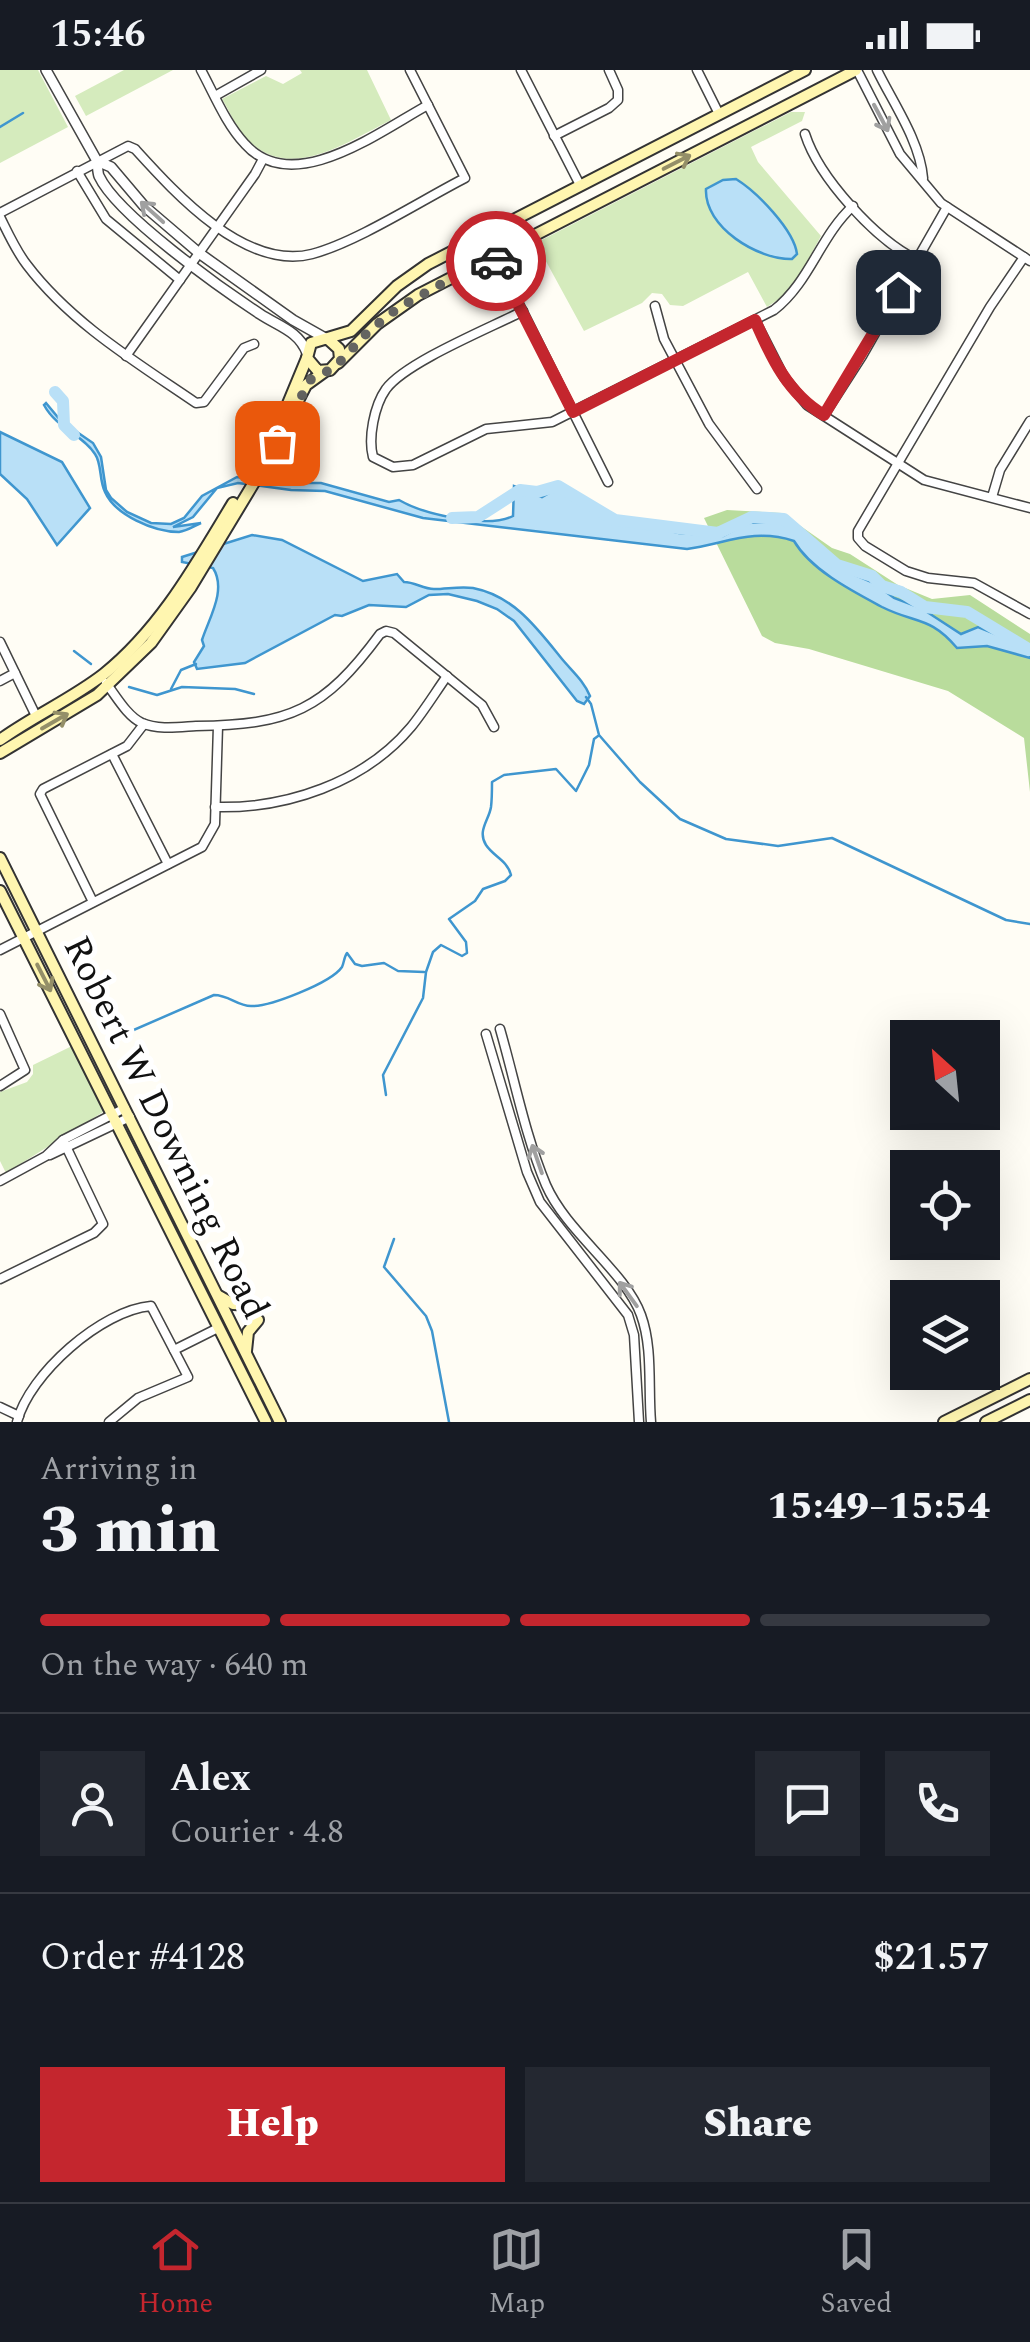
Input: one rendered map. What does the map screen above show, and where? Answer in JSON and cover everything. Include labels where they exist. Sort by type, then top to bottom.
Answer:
[{"type":"main road","points":[[263,461],[312,343],[351,332],[397,286],[428,264],[806,70]]},
{"type":"main road","points":[[0,753],[75,710],[158,635],[306,385],[338,364],[369,331],[398,308],[496,254],[856,70]]},
{"type":"main road","points":[[580,185],[590,206]]},
{"type":"main road","points":[[327,338],[339,349],[338,364]]},
{"type":"main road","points":[[307,355],[315,369],[325,371]]},
{"type":"main road","points":[[0,740],[36,716],[104,681]]},
{"type":"main road","name":"Robert W Downing Road","points":[[0,858],[280,1422]]},
{"type":"main road","name":"Robert W Downing Road","points":[[0,891],[266,1422]]},
{"type":"main road","points":[[214,1292],[227,1303],[252,1304]]},
{"type":"main road","points":[[247,1357],[248,1332],[258,1320]]},
{"type":"main road","points":[[944,1422],[1030,1379]]},
{"type":"main road","points":[[986,1422],[1030,1400]]},
{"type":"street","points":[[46,70],[97,161],[99,176],[118,200],[191,265],[294,334],[307,355]]},
{"type":"street","points":[[201,70],[236,134],[262,159],[284,166],[330,158],[428,106]]},
{"type":"street","points":[[215,96],[261,70]]},
{"type":"street","points":[[254,344],[244,348],[200,403],[126,356],[55,300],[24,262],[0,215],[77,171],[132,147],[165,184],[218,227],[266,254],[310,254],[464,178],[410,70]]},
{"type":"street","points":[[521,70],[580,185]]},
{"type":"street","points":[[554,136],[618,100],[609,70]]},
{"type":"street","points":[[697,70],[719,114]]},
{"type":"street","points":[[856,70],[909,165],[947,207],[1027,259],[990,307],[858,531],[858,538],[906,571],[928,578],[974,583],[1030,614]]},
{"type":"street","points":[[877,70],[920,158],[923,178]]},
{"type":"street","points":[[805,134],[810,152],[853,206],[885,241],[916,260]]},
{"type":"street","points":[[895,144],[910,136]]},
{"type":"street","points":[[909,165],[920,158]]},
{"type":"street","points":[[126,356],[256,174],[262,159]]},
{"type":"street","points":[[97,161],[111,166],[144,206],[199,253],[293,320],[327,338]]},
{"type":"street","points":[[77,171],[106,219],[180,280]]},
{"type":"street","points":[[523,311],[405,372],[386,389],[376,412],[370,448],[373,458],[393,467],[413,465],[486,428],[552,422],[755,320],[790,298],[837,221],[853,206]]},
{"type":"street","points":[[824,415],[947,207]]},
{"type":"street","points":[[516,298],[516,279],[505,258],[496,254],[506,284],[608,482]]},
{"type":"street","points":[[506,284],[516,279]]},
{"type":"street","points":[[655,306],[660,328],[709,424],[756,489]]},
{"type":"street","points":[[755,320],[784,378],[807,405],[924,480],[1030,508]]},
{"type":"street","points":[[992,497],[1000,470],[1030,421]]},
{"type":"street","points":[[104,681],[124,707],[144,724],[261,723],[309,705],[347,677],[386,631],[394,633],[482,705],[494,727]]},
{"type":"street","points":[[0,642],[36,716]]},
{"type":"street","points":[[0,681],[16,673]]},
{"type":"street","points":[[215,807],[254,807],[288,801],[349,776],[409,730],[447,676]]},
{"type":"street","points":[[93,902],[40,794],[136,738],[144,724]]},
{"type":"street","points":[[0,950],[202,847],[214,824],[218,726]]},
{"type":"street","points":[[112,754],[168,864]]},
{"type":"street","points":[[0,1014],[25,1070],[0,1086]]},
{"type":"street","points":[[486,1034],[540,1202],[628,1316],[639,1420],[651,1420],[643,1324],[628,1292],[554,1200],[528,1132],[500,1029]]},
{"type":"street","points":[[501,1084],[515,1081]]},
{"type":"street","points":[[0,1182],[128,1112]]},
{"type":"street","points":[[516,1136],[528,1132]]},
{"type":"street","points":[[0,1279],[94,1233],[102,1224],[65,1144]]},
{"type":"street","points":[[577,1252],[586,1242]]},
{"type":"street","points":[[0,1406],[18,1419],[47,1371],[65,1352],[85,1336],[146,1306],[154,1309],[188,1377],[138,1398],[109,1422]]},
{"type":"street","points":[[632,1327],[643,1324]]},
{"type":"street","points":[[174,1350],[218,1328]]},
{"type":"green space","points":[[0,70],[38,70],[68,127],[0,163]]},
{"type":"green space","points":[[124,70],[173,70],[86,116],[75,96]]},
{"type":"green space","points":[[300,70],[367,70],[391,120],[315,155],[295,159],[259,149],[239,129],[222,99],[266,76],[283,84],[302,73]]},
{"type":"green space","points":[[791,112],[805,112],[802,121],[751,147],[758,162],[821,236],[785,295],[767,307],[748,272],[683,306],[670,305],[662,294],[652,293],[642,303],[584,331],[536,243]]},
{"type":"green space","points":[[727,510],[782,513],[832,548],[850,554],[898,585],[932,599],[970,595],[1030,634],[1030,792],[1024,738],[948,691],[809,649],[775,643],[762,636],[704,518]]},
{"type":"green space","points":[[72,1046],[103,1112],[6,1173],[0,1161],[0,1092],[27,1082],[33,1065]]},
{"type":"water","points":[[736,179],[782,223],[797,254],[792,259],[749,247],[723,228],[714,216],[706,189],[723,180]]},
{"type":"water","points":[[46,403],[61,421],[93,443],[101,457],[111,498],[127,512],[151,523],[171,524],[184,518],[202,496],[237,477],[275,483],[321,483],[472,520],[513,516],[514,486],[542,497],[556,489],[623,520],[679,533],[723,536],[747,523],[782,521],[834,566],[921,608],[961,634],[978,627],[1030,648],[1030,658],[987,646],[957,648],[930,625],[882,607],[845,587],[801,552],[794,541],[780,537],[753,536],[687,549],[423,518],[325,491],[238,483],[217,488],[193,517],[173,527],[201,523],[179,532],[158,529],[117,508],[103,487],[95,454],[49,413]]},
{"type":"water","points":[[0,432],[62,462],[90,508],[57,545],[27,499],[0,474]]},
{"type":"water","points":[[252,535],[282,540],[363,581],[397,574],[404,582],[426,588],[473,588],[501,598],[534,625],[590,696],[584,704],[577,701],[514,621],[497,609],[448,594],[429,595],[406,607],[369,605],[335,615],[245,663],[197,669],[194,662],[204,646],[202,640],[215,604],[217,577],[213,568],[182,562],[182,557]]},
{"type":"waterway","points":[[0,127],[23,113]]},
{"type":"waterway","points":[[55,392],[63,401],[64,425],[74,435]]},
{"type":"waterway","points":[[452,518],[478,517],[520,490],[537,492],[558,486],[615,520],[718,533],[752,517],[784,519],[837,565],[872,576],[882,586],[925,607],[967,612],[1030,650]]},
{"type":"waterway","points":[[74,651],[91,664]]},
{"type":"waterway","points":[[171,689],[181,670],[196,664]]},
{"type":"waterway","points":[[129,687],[157,695],[182,687],[235,689],[254,694]]},
{"type":"waterway","points":[[586,697],[599,735],[640,782],[680,819],[726,839],[778,846],[832,838],[1006,920],[1030,924]]},
{"type":"waterway","points":[[386,1095],[383,1075],[423,998],[433,952],[441,945],[462,956],[467,953],[466,942],[449,919],[475,901],[483,889],[511,875],[484,840],[492,782],[504,775],[556,769],[576,791],[598,736]]},
{"type":"waterway","points":[[113,1039],[214,995],[251,1006],[285,998],[336,973],[347,953],[355,964],[362,966],[384,963],[398,971],[424,972]]},
{"type":"waterway","points":[[394,1239],[384,1267],[426,1316],[449,1422]]},
{"type":"way so far","points":[[277,443],[306,385],[315,376],[334,368],[376,324],[434,286],[496,254],[496,261]]},
{"type":"route","points":[[496,261],[573,412],[755,320],[784,378],[807,405],[824,415],[898,292]]}]
